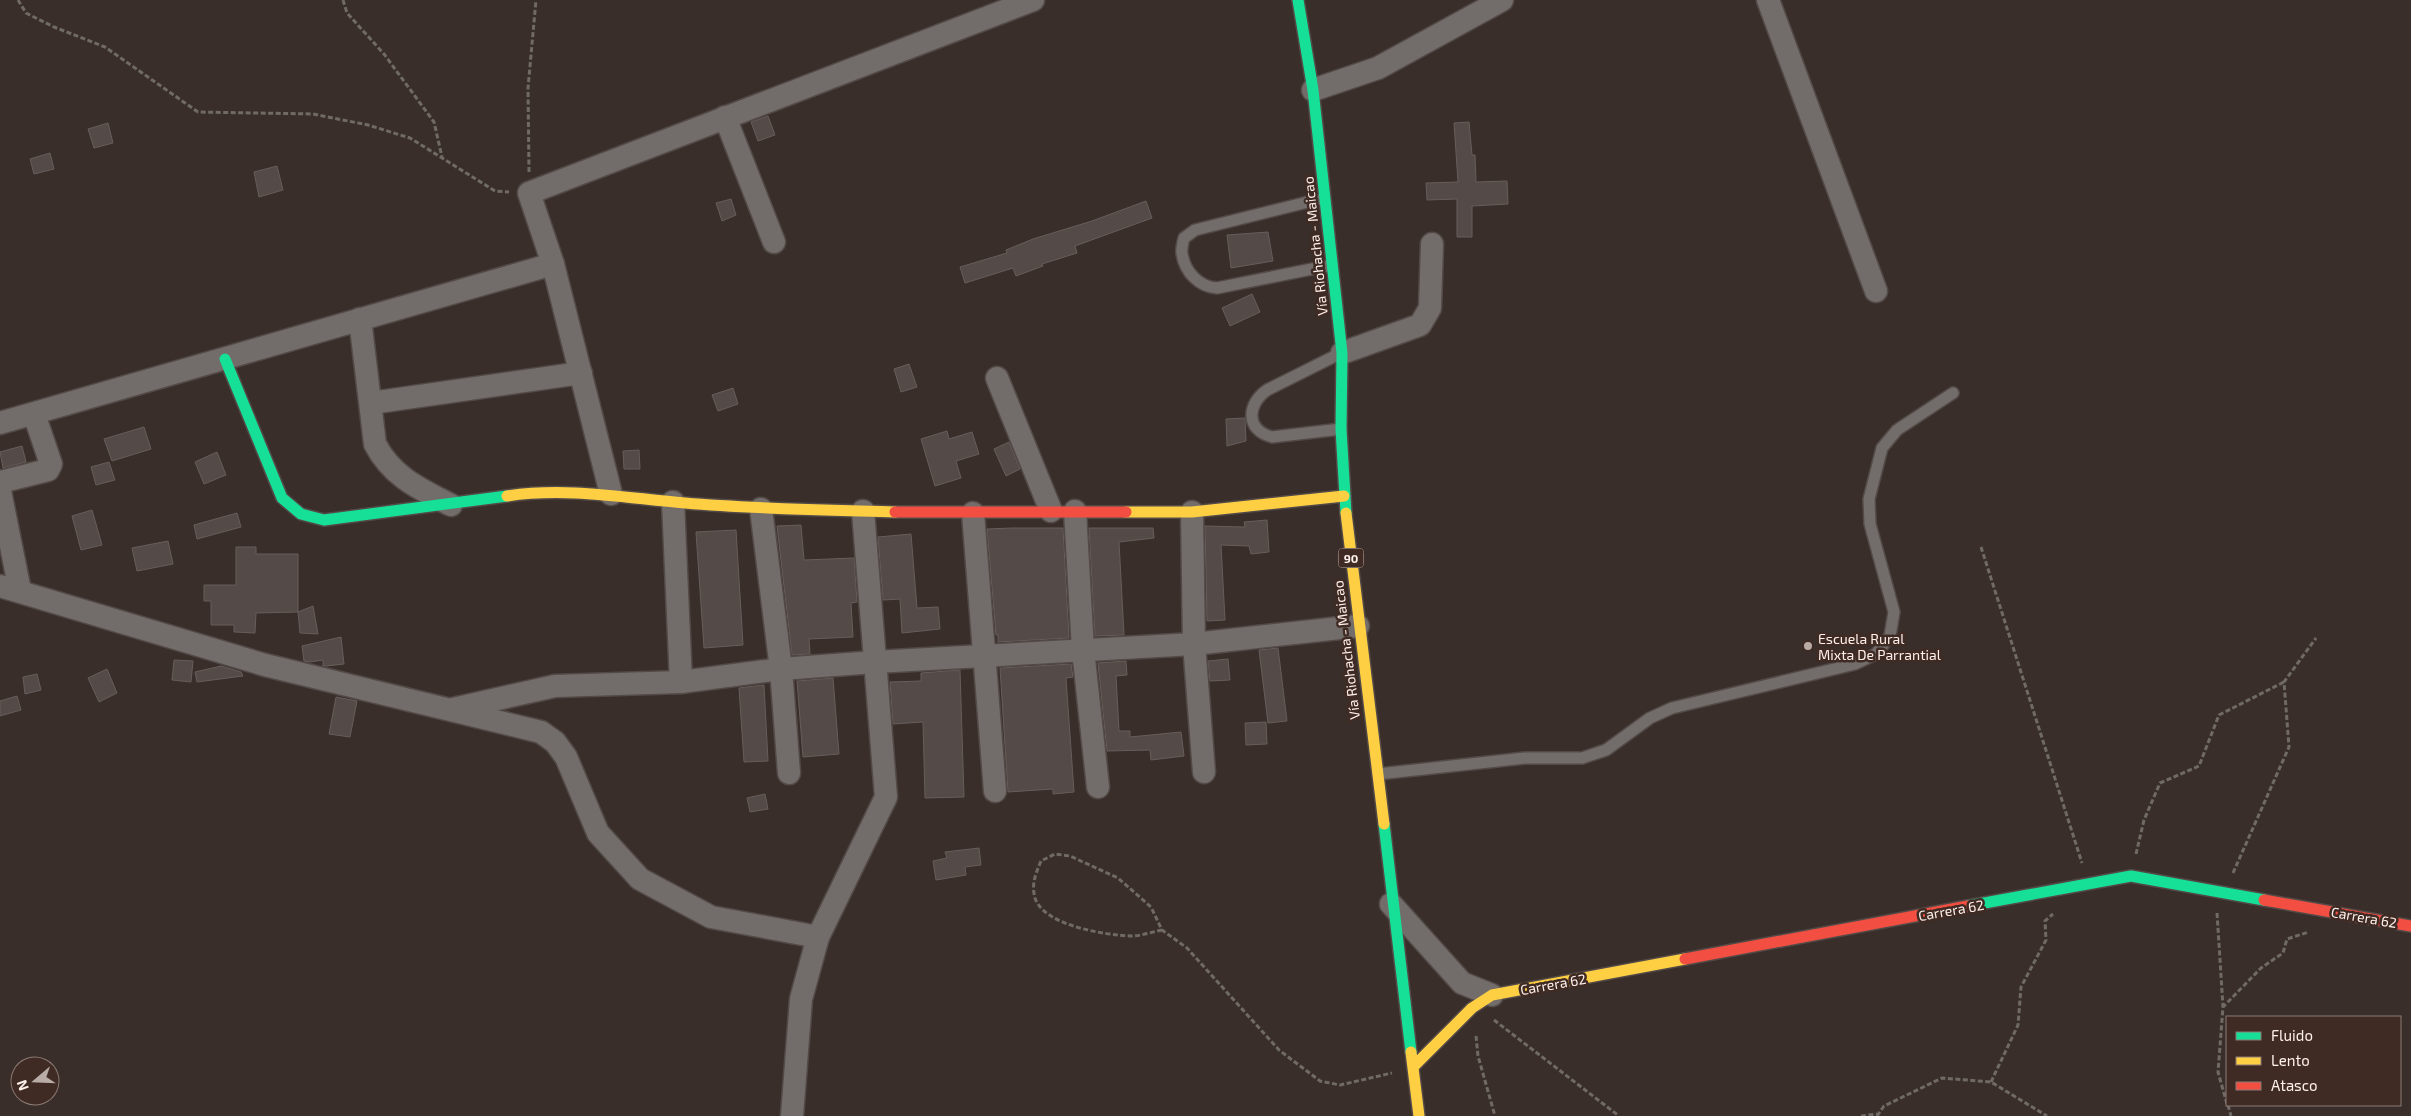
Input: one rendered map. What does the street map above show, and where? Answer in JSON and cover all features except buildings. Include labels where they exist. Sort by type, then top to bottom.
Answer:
[{"type":"main road","name":"Vía Riohacha - Maicao","points":[[1298,0],[1313,90],[1342,353],[1341,428],[1344,496],[1358,626],[1391,904],[1414,1066],[1419,1116]]},
{"type":"main road","points":[[225,358],[282,498],[297,514],[311,520],[451,505],[534,492],[611,494],[672,502],[761,509],[973,513],[1051,511],[1192,512],[1344,496]]},
{"type":"main road","name":"Carrera 62","points":[[1414,1066],[1472,1008],[1492,995],[2131,876],[2411,926]]},
{"type":"street","points":[[611,494],[553,264],[529,193],[1033,0]]},
{"type":"street","points":[[1313,90],[1378,68],[1502,0]]},
{"type":"street","points":[[1768,0],[1876,291]]},
{"type":"street","points":[[725,117],[774,242]]},
{"type":"street","points":[[1342,353],[1420,325],[1430,308],[1432,244]]},
{"type":"street","points":[[0,423],[553,264]]},
{"type":"street","points":[[360,320],[375,444],[384,461],[419,488],[451,505]]},
{"type":"street","points":[[371,403],[581,373]]},
{"type":"street","points":[[997,378],[1051,511]]},
{"type":"street","points":[[0,482],[48,470],[51,464],[34,414]]},
{"type":"street","points":[[0,491],[10,588],[266,665],[541,732],[555,742],[566,758],[598,833],[640,879],[711,916],[818,937]]},
{"type":"street","points":[[672,502],[680,682]]},
{"type":"street","points":[[761,509],[781,669],[788,774]]},
{"type":"street","points":[[792,1116],[801,999],[818,937],[886,797],[863,511]]},
{"type":"street","points":[[1075,511],[1083,650],[1098,788]]},
{"type":"street","points":[[1192,512],[1194,644],[1204,772]]},
{"type":"street","points":[[973,513],[986,657],[995,791]]},
{"type":"street","points":[[447,710],[555,686],[680,682],[781,669],[875,662],[1194,644],[1358,626]]},
{"type":"street","points":[[1391,904],[1462,983],[1492,995]]},
{"type":"lane","points":[[1324,198],[1195,230],[1184,238],[1182,254],[1194,280],[1208,288],[1217,288],[1332,265]]},
{"type":"lane","points":[[1341,428],[1272,437],[1262,434],[1255,424],[1252,411],[1256,398],[1267,390],[1342,353]]},
{"type":"lane","points":[[1376,775],[1525,758],[1582,758],[1606,750],[1650,718],[1672,708],[1856,664],[1876,654],[1890,636],[1894,612],[1870,524],[1868,499],[1882,448],[1897,430],[1953,393]]},
{"type":"path","points":[[18,0],[26,13],[54,27],[104,47],[198,112],[314,114],[368,125],[410,138],[495,191],[529,193],[528,88],[536,0]]},
{"type":"path","points":[[343,0],[347,13],[384,54],[434,122],[442,158]]},
{"type":"path","points":[[1981,547],[2088,885]]},
{"type":"path","points":[[2131,876],[2144,820],[2160,783],[2199,766],[2219,715],[2284,682],[2316,638]]},
{"type":"path","points":[[2226,1100],[2218,1072],[2223,1007],[2216,915],[2289,747],[2284,682]]},
{"type":"path","points":[[1162,930],[1132,936],[1076,927],[1051,917],[1035,899],[1033,879],[1041,861],[1055,854],[1070,856],[1118,878],[1151,907],[1162,930],[1187,948],[1279,1050],[1320,1081],[1340,1085],[1362,1082],[1414,1066]]},
{"type":"path","points":[[1991,1082],[2018,1025],[2021,987],[2046,940],[2045,921],[2060,909]]},
{"type":"path","points":[[2223,1007],[2261,968],[2283,953],[2288,938],[2314,930]]},
{"type":"path","points":[[1472,1008],[1478,1056],[1495,1116]]},
{"type":"path","points":[[1472,1008],[1499,1023],[1620,1116]]},
{"type":"path","points":[[1861,1116],[1877,1115],[1884,1106],[1942,1078],[1991,1082],[2047,1116]]},
{"type":"traffic: fast","points":[[1298,0],[1313,90],[1342,353],[1341,429],[1346,513]]},
{"type":"traffic: fast","points":[[225,359],[282,498],[301,514],[324,520],[507,496]]},
{"type":"traffic: fast","points":[[1384,824],[1411,1052]]},
{"type":"traffic: fast","points":[[1968,906],[2131,876],[2264,900]]},
{"type":"traffic: slow","points":[[507,496],[574,493],[738,507],[895,512]]},
{"type":"traffic: slow","points":[[1126,512],[1192,512],[1344,496]]},
{"type":"traffic: slow","points":[[1346,513],[1384,824]]},
{"type":"traffic: slow","points":[[1414,1066],[1472,1008],[1492,995],[1685,959]]},
{"type":"traffic: slow","points":[[1411,1052],[1419,1116]]},
{"type":"traffic: jam","points":[[895,512],[1126,512]]},
{"type":"traffic: jam","points":[[2264,900],[2411,926]]},
{"type":"traffic: jam","points":[[1685,959],[1968,906]]},
{"type":"place","name":"Escuela Rural Mixta De Parrantial","points":[[1808,646]]}]
